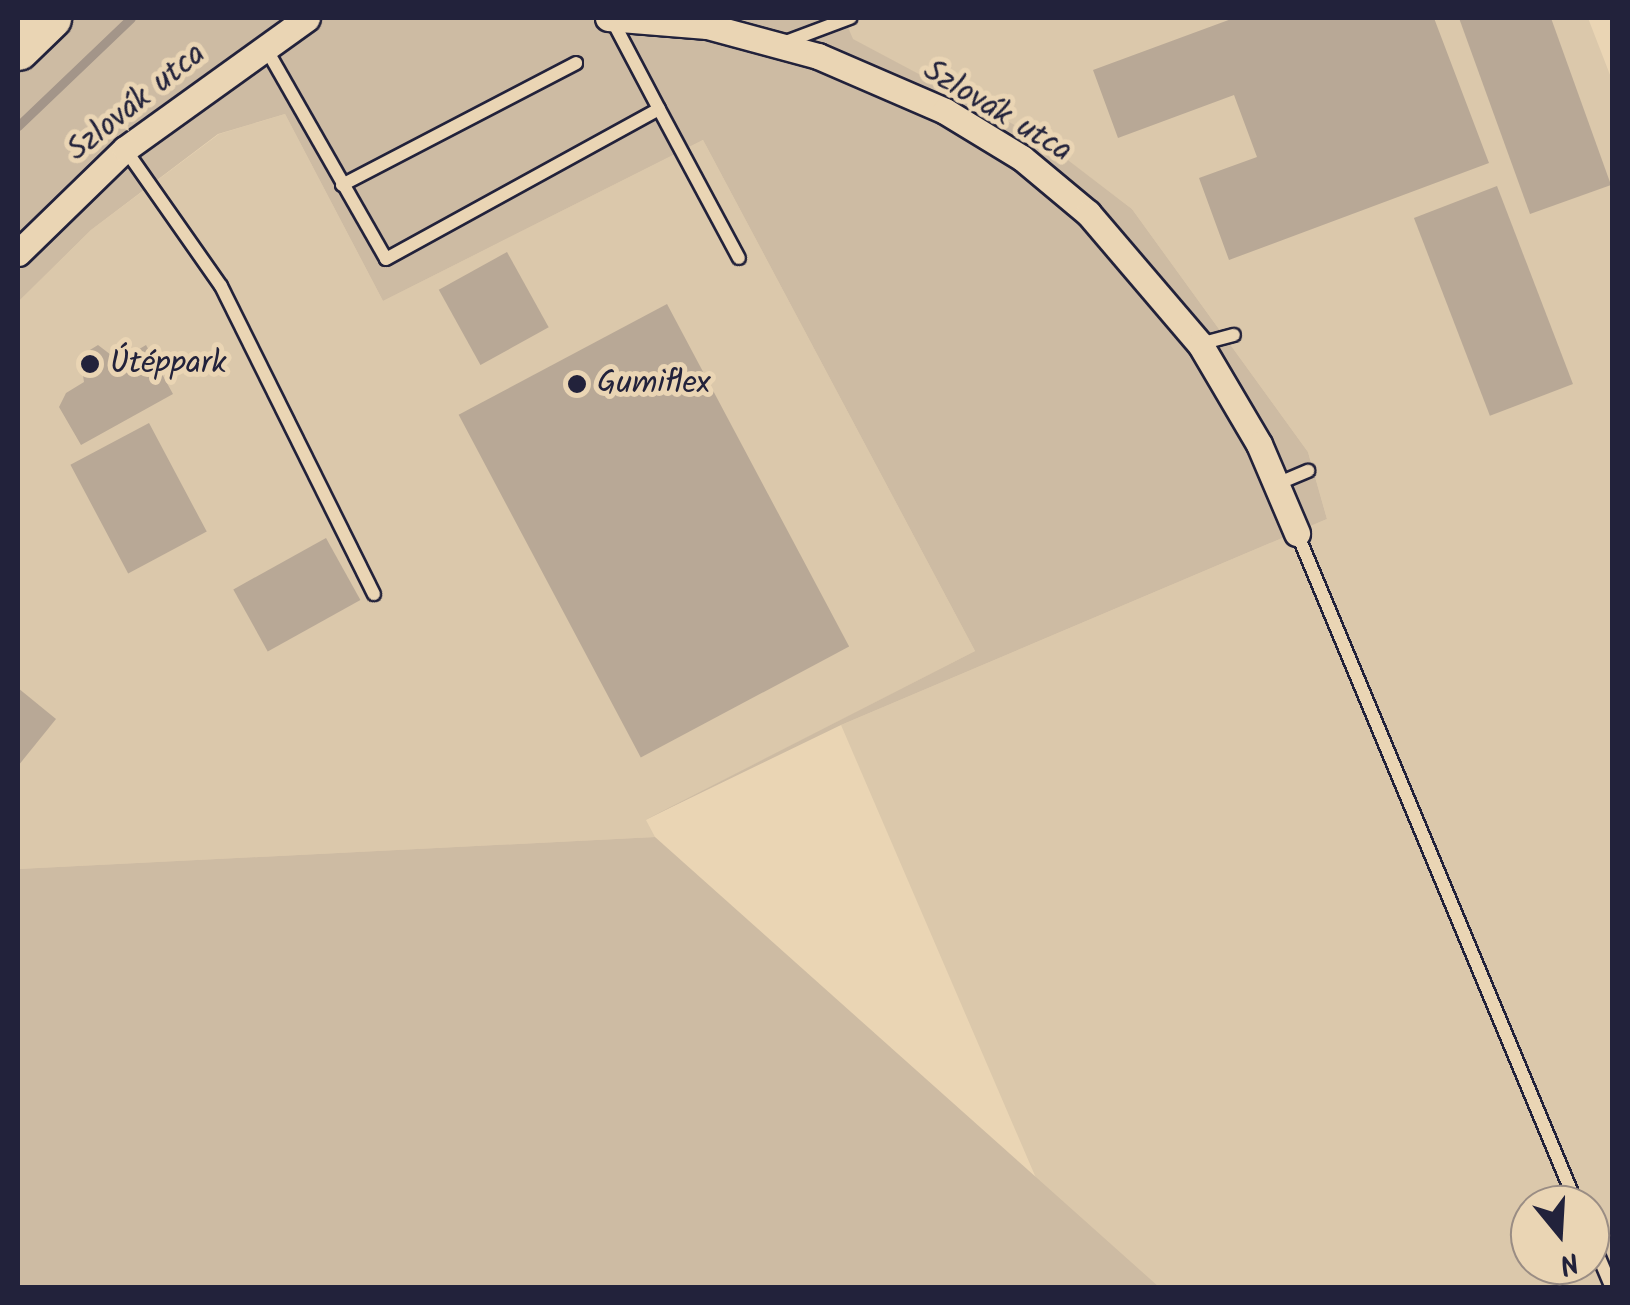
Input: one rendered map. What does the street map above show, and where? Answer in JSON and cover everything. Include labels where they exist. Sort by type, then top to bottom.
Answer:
[{"type":"main road","points":[[18,49],[50,18]]},
{"type":"street","name":"Szlovák utca","points":[[18,253],[125,150],[264,45],[308,18]]},
{"type":"street","name":"Szlovák utca","points":[[609,18],[707,26],[780,44],[945,111],[1022,158],[1088,212],[1200,344],[1276,484],[1297,533]]},
{"type":"lane","points":[[609,18],[739,258]]},
{"type":"lane","points":[[780,44],[850,18]]},
{"type":"lane","points":[[264,45],[386,260],[659,110]]},
{"type":"lane","points":[[342,185],[576,63]]},
{"type":"lane","points":[[125,150],[221,286],[374,594]]},
{"type":"lane","points":[[1200,344],[1234,335]]},
{"type":"lane","points":[[1276,484],[1308,472]]},
{"type":"lane","points":[[1297,533],[1569,1185]]},
{"type":"shaded area","points":[[18,18],[844,18],[853,39],[1039,138],[1132,209],[1308,452],[1327,519],[841,725],[645,820],[975,651],[703,140],[383,301],[285,114],[218,134],[91,230],[18,302]]},
{"type":"shaded area","points":[[844,18],[1588,18],[1612,80],[1612,1287],[1154,1287],[1039,1185],[841,725],[1327,519],[1308,452],[1132,209],[1038,138],[852,39]]},
{"type":"shaded area","points":[[285,114],[383,301],[703,140],[975,651],[646,820],[655,837],[18,869],[18,302],[91,230],[219,134]]},
{"type":"shaded area","points":[[655,837],[1159,1287],[18,1287],[18,869]]},
{"type":"building","points":[[1234,18],[1434,18],[1489,163],[1229,260],[1199,178],[1257,157],[1234,95],[1118,138],[1093,70]]},
{"type":"building","points":[[1459,18],[1551,18],[1611,185],[1530,214]]},
{"type":"building","points":[[1497,186],[1573,384],[1490,416],[1414,218]]},
{"type":"building","points":[[507,252],[549,327],[480,365],[439,290]]},
{"type":"building","points":[[667,304],[849,647],[641,757],[459,415]]},
{"type":"building","points":[[98,345],[119,361],[146,345],[173,394],[81,445],[59,407],[66,393],[84,382],[80,356]]},
{"type":"building","points":[[149,423],[207,532],[128,573],[70,465]]},
{"type":"building","points":[[326,538],[360,600],[268,651],[233,589]]},
{"type":"building","points":[[18,688],[56,719],[18,766]]},
{"type":"waterway","points":[[18,126],[131,18]]},
{"type":"place","name":"Útéppark","points":[[90,364]]},
{"type":"place","name":"Gumiflex","points":[[577,384]]}]
